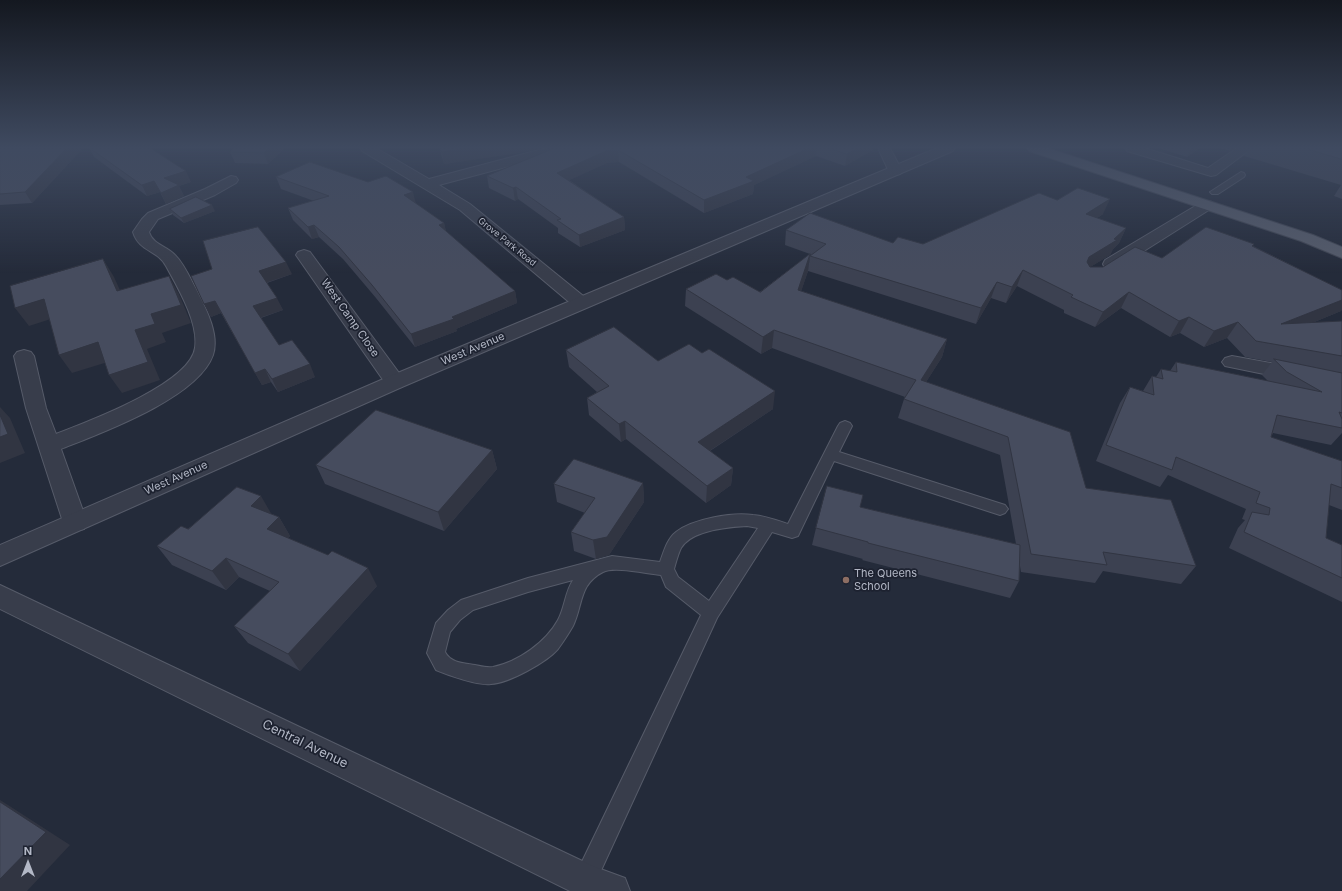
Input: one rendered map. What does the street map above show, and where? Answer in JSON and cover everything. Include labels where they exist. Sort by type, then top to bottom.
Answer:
[{"type":"main road","points":[[1181,190],[1211,198],[1342,253]]},
{"type":"main road","points":[[1203,190],[1211,198],[1230,197]]},
{"type":"main road","points":[[1252,206],[1342,238]]},
{"type":"street","points":[[49,445],[128,412],[178,385],[198,364],[205,349],[204,335],[195,302],[169,258],[147,244],[141,232],[153,216],[214,190]]},
{"type":"street","name":"Grove Park Road","points":[[436,190],[465,207],[582,303]]},
{"type":"street","name":"West Avenue","points":[[0,556],[395,382],[849,190]]},
{"type":"street","points":[[1096,273],[1211,198]]},
{"type":"street","name":"West Camp Close","points":[[304,254],[395,382]]},
{"type":"street","points":[[24,356],[36,408],[75,522]]},
{"type":"street","points":[[1232,362],[1342,383]]},
{"type":"street","name":"Central Avenue","points":[[0,596],[598,885]]},
{"type":"lane","points":[[1211,198],[1222,190]]},
{"type":"lane","points":[[711,613],[672,582],[666,569],[676,542],[692,530],[713,524],[747,520],[768,524],[792,532],[845,426]]},
{"type":"lane","points":[[831,455],[1000,509]]},
{"type":"lane","points":[[598,885],[711,613],[768,524]]},
{"type":"lane","points":[[599,566],[584,577],[575,591],[566,622],[551,644],[518,666],[490,676],[456,670],[442,664],[436,653],[442,628],[454,615],[467,605],[528,585],[599,566],[612,563],[666,569]]},
{"type":"building","points":[[0,190],[27,190],[25,192],[0,194]]},
{"type":"building","points":[[159,190],[169,190],[161,193]]},
{"type":"building","points":[[311,190],[409,190],[413,192],[404,195],[444,223],[439,225],[515,291],[452,317],[454,319],[411,334],[339,247],[314,225],[308,227],[288,208],[329,196]]},
{"type":"building","points":[[520,190],[582,190],[624,217],[579,235],[557,220],[561,219]]},
{"type":"building","points":[[686,190],[731,190],[704,200]]},
{"type":"building","points":[[1075,190],[1083,190],[1110,199],[1086,214],[1126,228],[1114,239],[1117,240],[1089,257],[1087,262],[1090,267],[1103,267],[1135,247],[1162,258],[1206,227],[1254,244],[1252,246],[1342,290],[1342,300],[1281,324],[1342,321],[1342,356],[1256,341],[1238,322],[1214,331],[1189,317],[1179,321],[1129,292],[1103,312],[1071,297],[1073,295],[1023,270],[1012,287],[997,282],[981,308],[810,256],[826,244],[786,230],[810,213],[893,243],[898,237],[923,244],[1039,193],[1057,200]]},
{"type":"building","points":[[196,197],[212,205],[181,218],[170,209]]},
{"type":"building","points":[[258,227],[286,262],[259,271],[277,298],[253,306],[279,345],[292,340],[310,364],[272,379],[265,369],[255,373],[215,301],[204,304],[191,276],[212,269],[203,241]]},
{"type":"building","points":[[810,254],[798,290],[947,339],[921,380],[1070,432],[1086,488],[1171,500],[1196,566],[1103,552],[1107,565],[1031,554],[1008,437],[904,399],[916,380],[774,330],[763,337],[686,289],[716,274],[727,280],[733,277],[760,292]]},
{"type":"building","points":[[103,259],[117,291],[169,276],[181,305],[151,314],[155,324],[135,330],[148,362],[109,375],[98,342],[59,355],[44,299],[15,308],[10,286]]},
{"type":"building","points":[[614,327],[658,361],[689,344],[702,353],[709,349],[775,391],[698,442],[733,468],[707,486],[625,421],[619,424],[587,398],[609,386],[566,350]]},
{"type":"building","points":[[1274,359],[1342,373],[1342,413],[1339,412],[1342,419],[1342,428],[1277,415],[1271,437],[1342,461],[1342,488],[1331,484],[1326,538],[1342,545],[1342,578],[1244,532],[1252,512],[1269,515],[1270,508],[1256,503],[1260,492],[1176,457],[1172,470],[1106,445],[1130,387],[1154,395],[1152,376],[1163,379],[1161,369],[1177,372],[1176,362],[1322,392],[1287,372]]},
{"type":"building","points":[[376,410],[492,450],[438,512],[316,465]]},
{"type":"building","points":[[0,415],[8,434],[0,437]]},
{"type":"building","points":[[574,459],[643,483],[607,537],[593,540],[571,532],[595,498],[554,484]]},
{"type":"building","points":[[827,486],[863,495],[860,507],[1020,545],[1019,581],[868,543],[816,528]]},
{"type":"building","points":[[237,487],[261,496],[251,506],[279,517],[267,529],[328,555],[332,551],[368,568],[288,654],[234,626],[279,582],[226,558],[212,571],[157,546],[181,526],[188,529]]},
{"type":"building","points":[[0,802],[46,832],[0,879]]},
{"type":"place","name":"The Queens School","points":[[846,580]]}]
